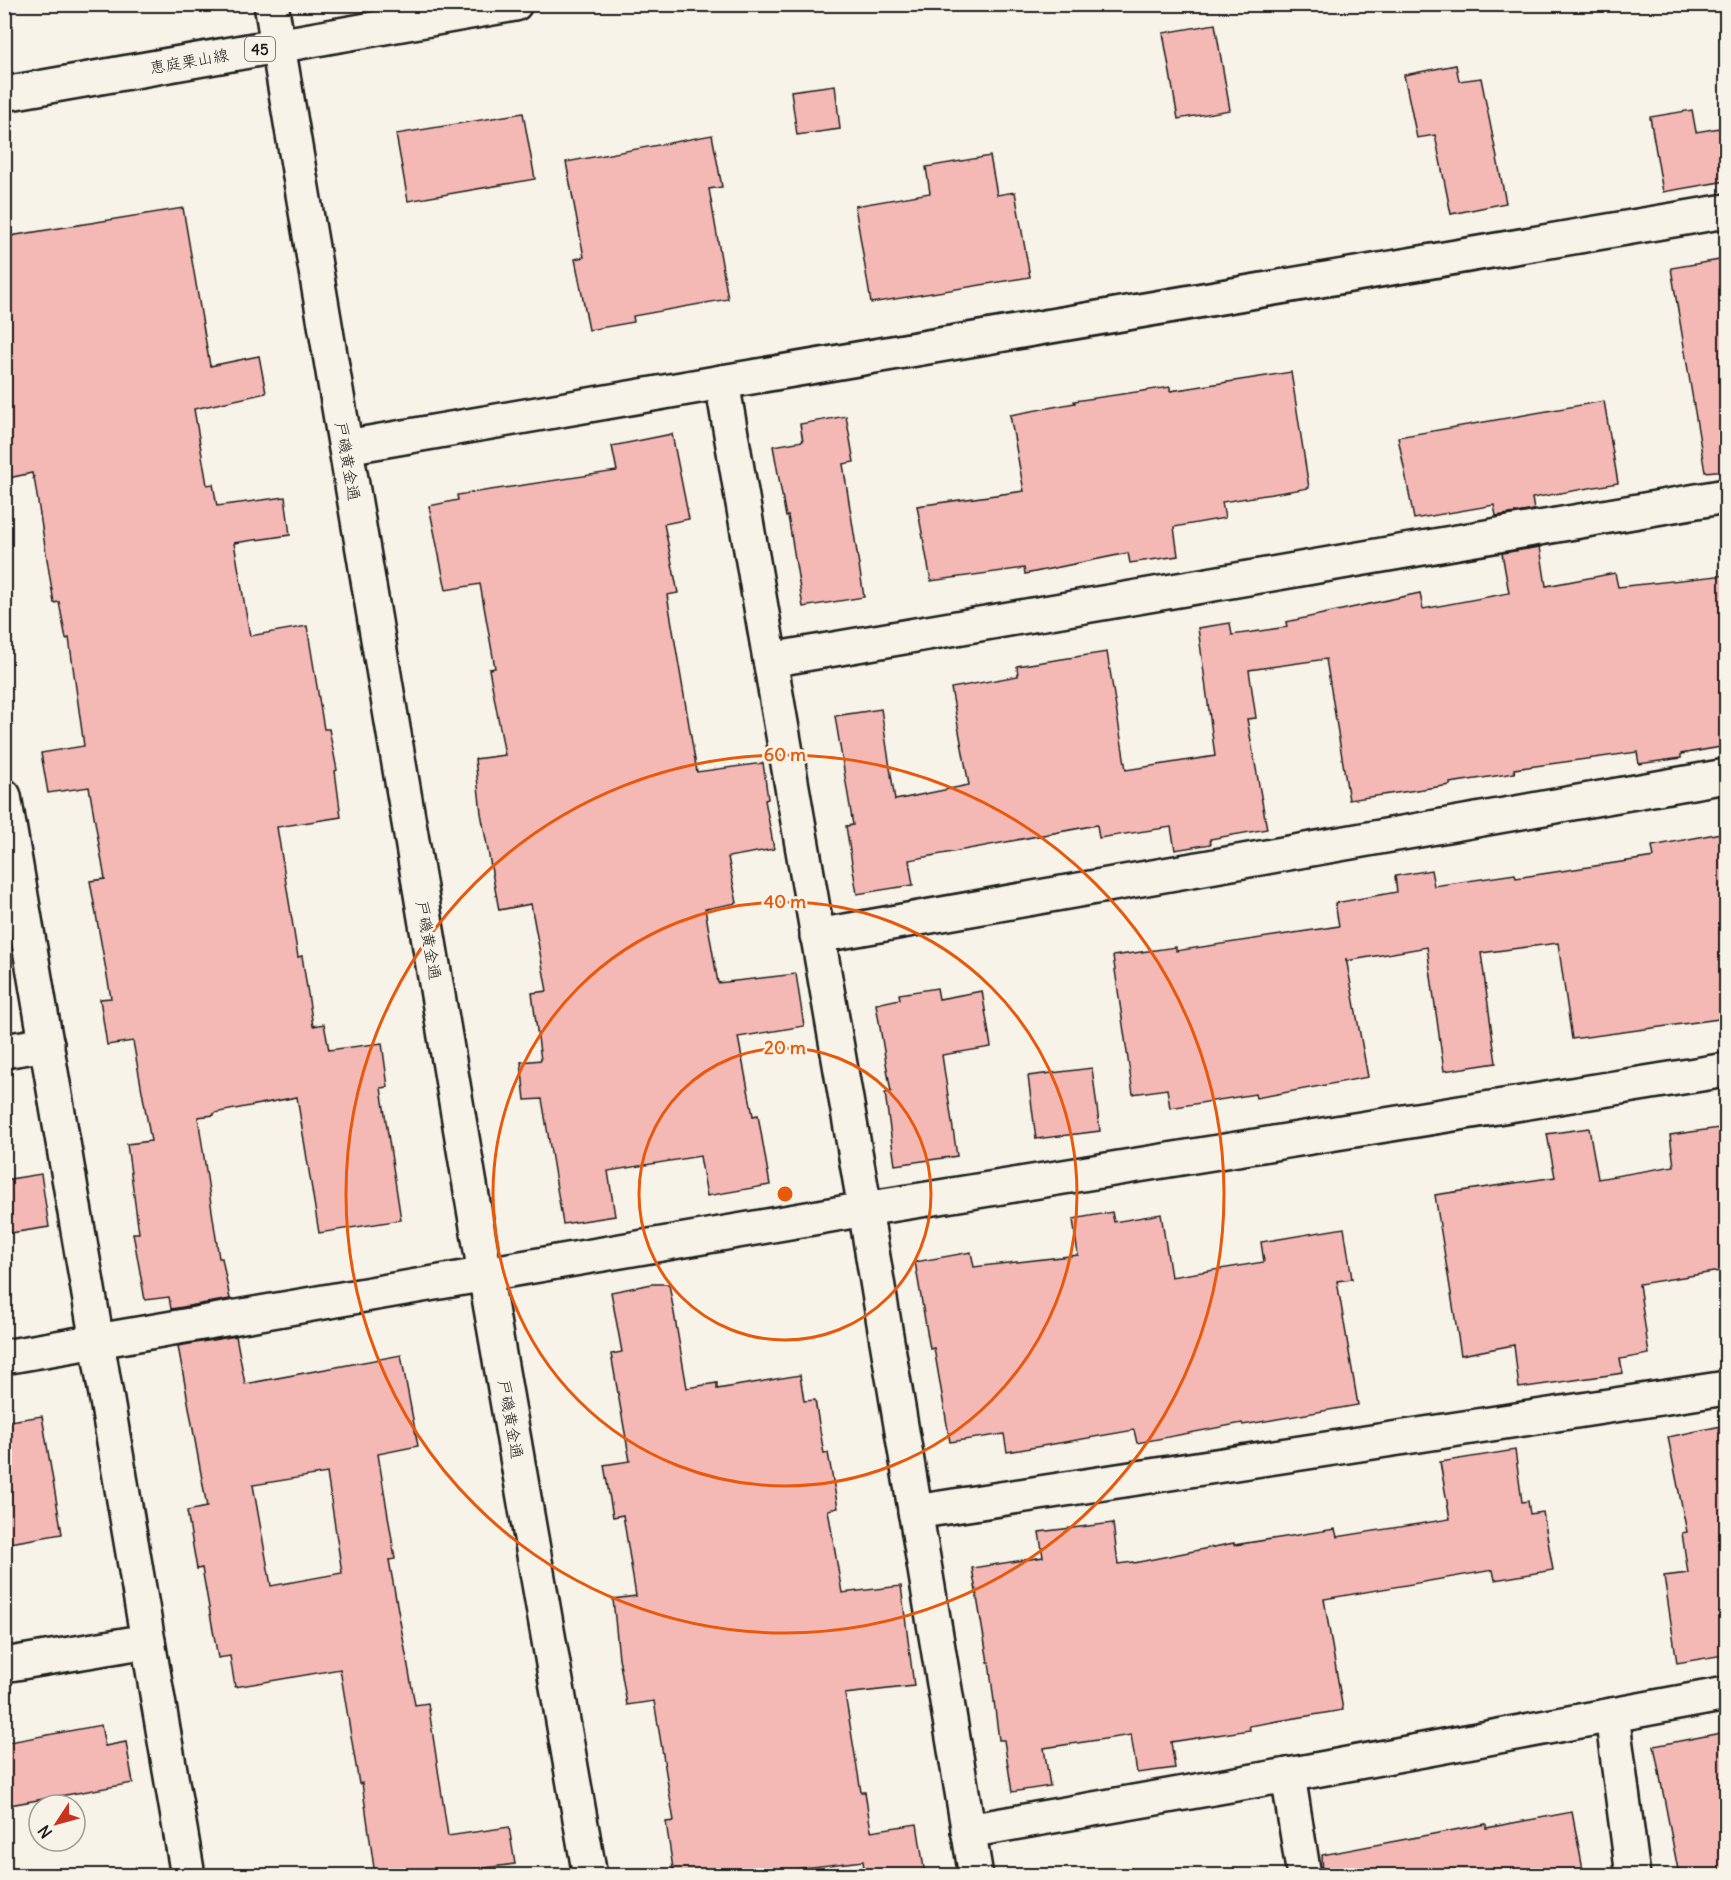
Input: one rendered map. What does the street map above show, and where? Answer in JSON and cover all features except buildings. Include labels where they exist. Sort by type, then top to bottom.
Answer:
[{"type":"street","name":"戸磯黄金通","points":[[271,4],[485,1274],[590,1875]]},
{"type":"street","name":"恵庭栗山線","points":[[4,94],[515,4]]},
{"type":"street","points":[[346,447],[1726,211]]},
{"type":"street","points":[[722,382],[865,1209],[976,1875]]},
{"type":"street","points":[[770,660],[1726,496]]},
{"type":"street","points":[[818,936],[1726,776]]},
{"type":"street","points":[[4,796],[188,1875]]},
{"type":"street","points":[[4,1051],[47,1044]]},
{"type":"street","points":[[4,1357],[865,1209],[1726,1070]]},
{"type":"street","points":[[915,1512],[1726,1388]]},
{"type":"street","points":[[4,1665],[148,1641]]},
{"type":"street","points":[[968,1831],[1288,1775],[1726,1694]]},
{"type":"street","points":[[1612,1715],[1633,1875]]},
{"type":"street","points":[[1288,1775],[1304,1875]]}]
